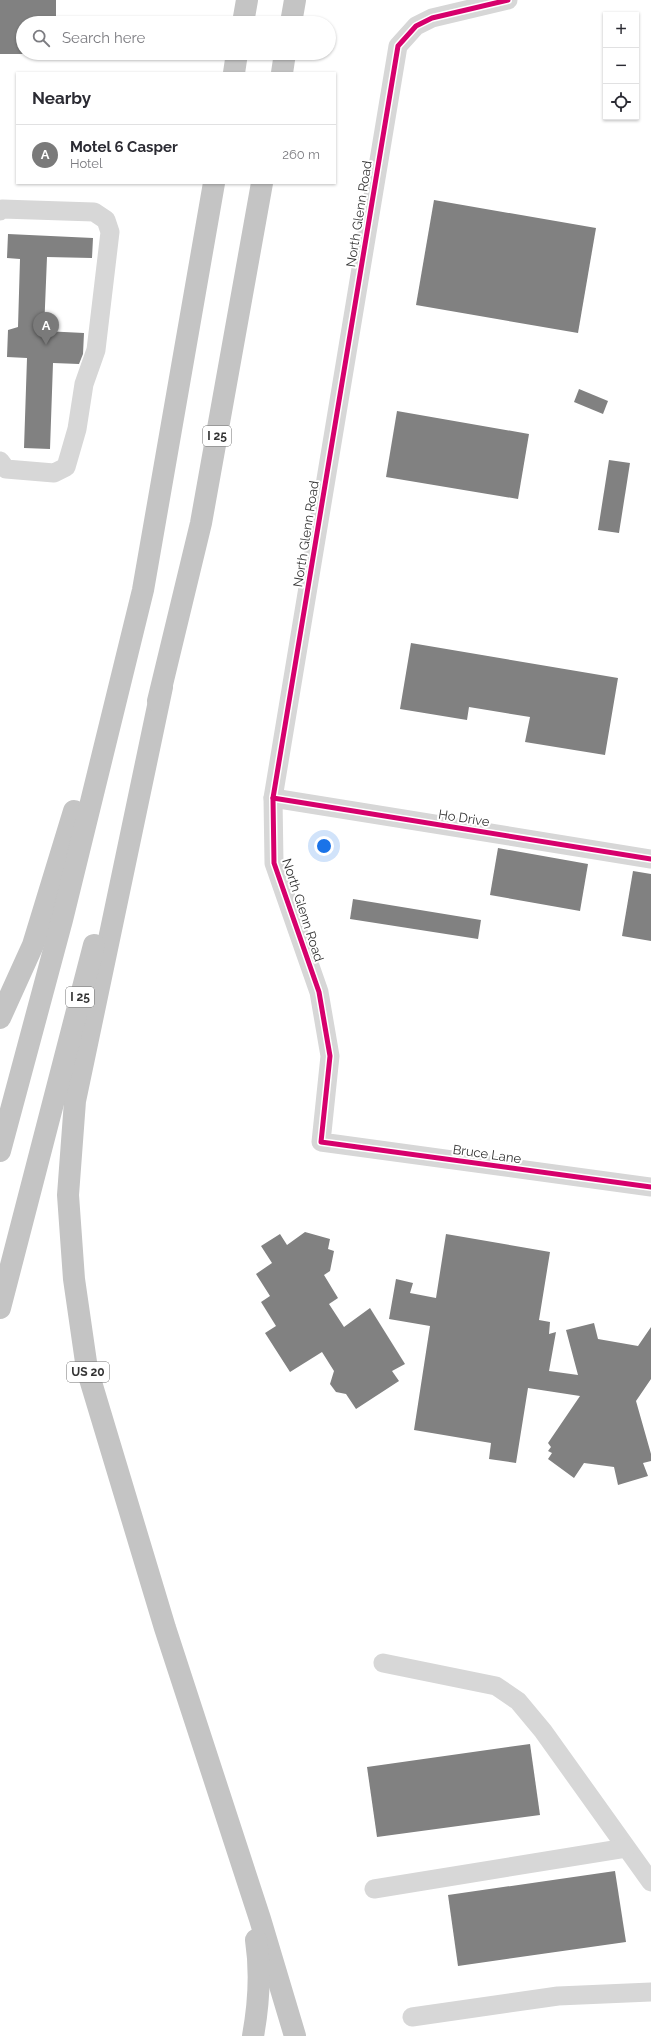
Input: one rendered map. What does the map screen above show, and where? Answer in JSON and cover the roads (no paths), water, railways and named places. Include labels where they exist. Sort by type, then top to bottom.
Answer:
[{"type":"highway","points":[[244,16],[247,0]]},
{"type":"highway","points":[[292,16],[295,0]]},
{"type":"highway","points":[[234,72],[236,60]]},
{"type":"highway","points":[[282,72],[284,60]]},
{"type":"highway","points":[[0,1151],[62,920],[143,590],[214,184]]},
{"type":"highway","name":"I 25","points":[[0,1308],[28,1194],[162,687],[201,523],[262,184]]},
{"type":"highway","points":[[0,1018],[32,946],[143,590]]},
{"type":"highway","name":"US 20","points":[[162,687],[75,1101],[68,1195],[74,1279],[87,1369],[165,1628],[240,1859],[295,2036]]},
{"type":"highway","points":[[240,1859],[254,1926],[260,1979],[259,2006],[253,2036]]},
{"type":"street","name":"North Glenn Road","points":[[321,1142],[330,1056],[319,992],[274,863],[273,798],[398,46],[416,26],[432,18],[508,0]]},
{"type":"street","points":[[0,212],[2,209],[94,212],[106,220],[110,232],[96,350],[84,384],[77,429],[66,466],[54,473],[6,469],[0,461]]},
{"type":"street","name":"Ho Drive","points":[[273,798],[651,859]]},
{"type":"street","name":"Bruce Lane","points":[[321,1142],[651,1187]]},
{"type":"street","points":[[383,1663],[496,1686],[518,1701],[543,1731],[651,1882]]},
{"type":"street","points":[[374,1889],[626,1848]]},
{"type":"street","points":[[412,2017],[558,1996],[650,1989]]},
{"type":"place","name":"Motel 6 Casper","points":[[46,345]]}]
